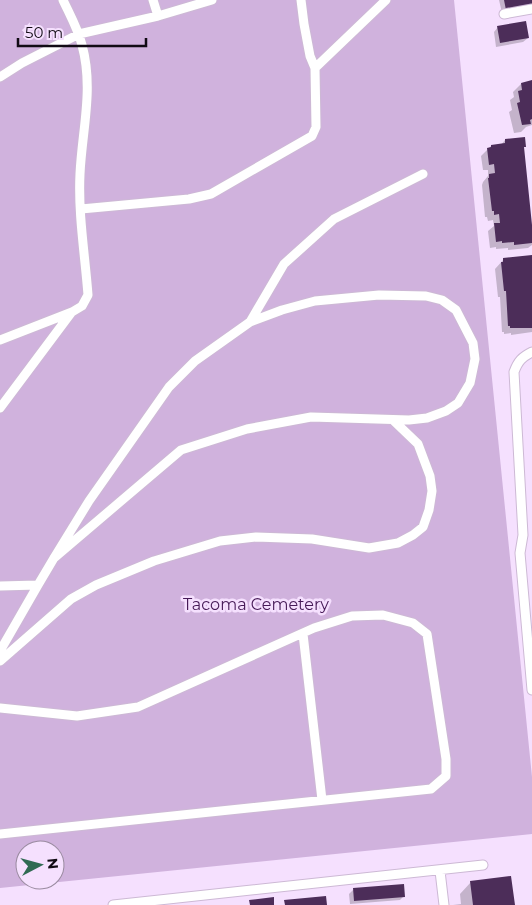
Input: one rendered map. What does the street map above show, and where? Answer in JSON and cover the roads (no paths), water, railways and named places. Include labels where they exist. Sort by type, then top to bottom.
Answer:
[{"type":"lane","points":[[0,340],[72,312],[82,306],[88,295],[80,174],[88,105],[88,73],[79,34],[63,0]]},
{"type":"lane","points":[[153,0],[158,16]]},
{"type":"lane","points":[[0,77],[79,34],[158,16],[212,0]]},
{"type":"lane","points":[[81,209],[190,199],[211,194],[312,136],[316,127],[315,68],[310,56],[301,0]]},
{"type":"lane","points":[[315,68],[386,0]]},
{"type":"lane","points":[[504,14],[532,10]]},
{"type":"lane","points":[[250,322],[284,264],[334,219],[423,174]]},
{"type":"lane","points":[[0,651],[54,558],[89,501],[169,387],[195,362],[250,322],[282,310],[324,300],[378,295],[426,296],[442,300],[456,310],[473,343],[475,359],[470,383],[458,403],[427,418],[393,420],[312,418],[247,429],[181,450],[54,558]]},
{"type":"lane","points":[[0,408],[72,312]]},
{"type":"lane","points":[[532,352],[517,363],[514,372],[523,534],[520,553],[522,592],[532,690]]},
{"type":"lane","points":[[0,661],[71,599],[96,585],[154,561],[220,541],[256,536],[312,539],[369,548],[398,543],[413,535],[422,527],[428,510],[432,491],[430,476],[418,444],[393,420]]},
{"type":"lane","points":[[521,498],[532,496]]},
{"type":"lane","points":[[0,586],[38,585]]},
{"type":"lane","points":[[522,592],[532,591]]},
{"type":"lane","points":[[0,708],[77,716],[138,707],[303,634],[352,616],[383,615],[413,623],[427,634],[446,759],[446,776],[431,789],[0,834]]},
{"type":"lane","points":[[303,634],[322,800]]},
{"type":"lane","points":[[113,905],[484,866]]},
{"type":"lane","points":[[440,871],[444,905]]},
{"type":"park label","name":"Tacoma Cemetery","points":[[256,604]]}]
